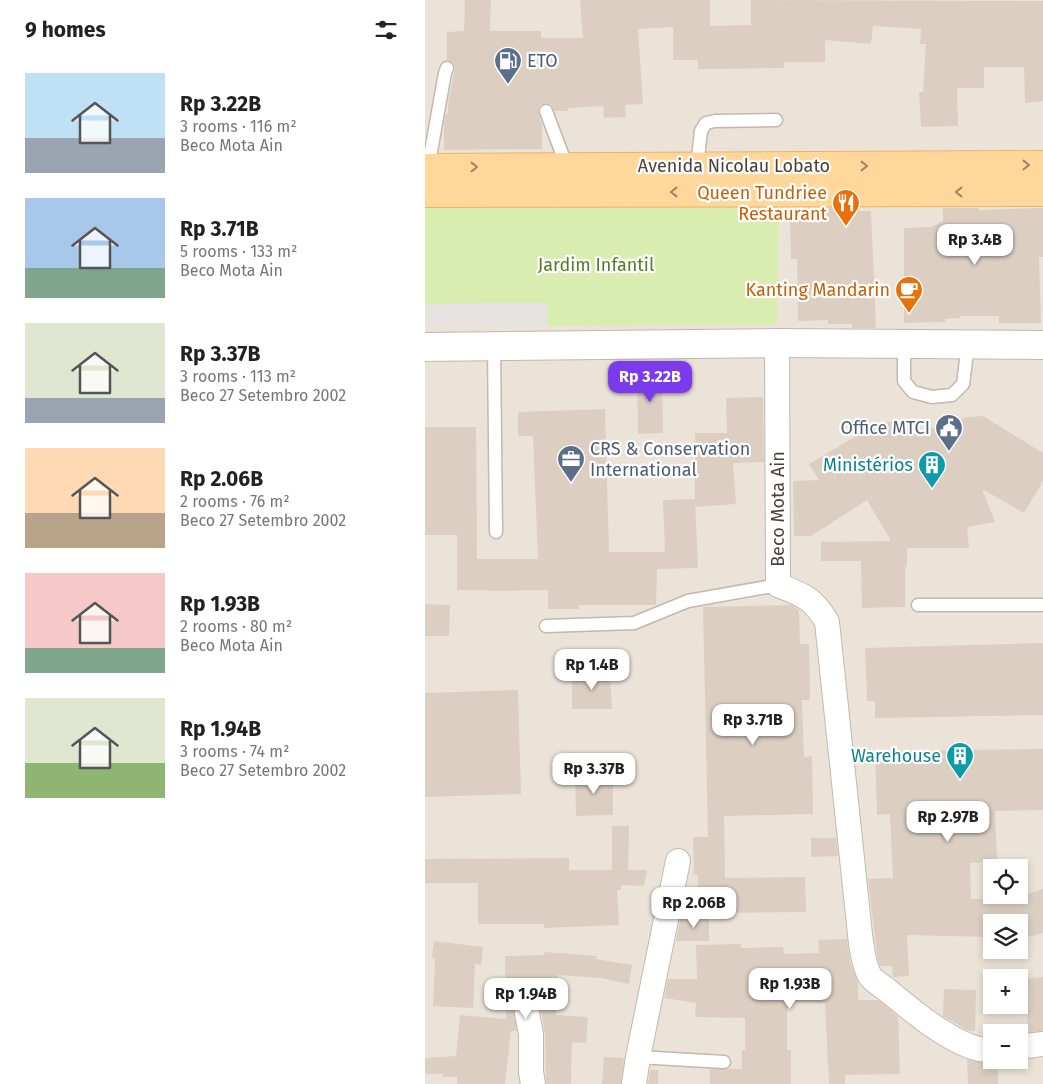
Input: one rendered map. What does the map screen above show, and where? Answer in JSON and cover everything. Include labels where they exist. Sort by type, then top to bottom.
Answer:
[{"type":"main road","name":"Avenida Nicolau Lobato","points":[[426,176],[567,167],[1043,165]]},
{"type":"main road","name":"Avenida Nicolau Lobato","points":[[426,176],[1043,192]]},
{"type":"street","points":[[425,347],[777,343],[1043,345]]},
{"type":"street","name":"Beco Mota Ain","points":[[777,343],[778,585],[805,596],[819,608],[827,622],[862,950],[868,974],[914,1012],[948,1035],[983,1050]]},
{"type":"street","points":[[634,1084],[678,862]]},
{"type":"street","points":[[527,1013],[531,1034],[531,1072],[533,1084]]},
{"type":"street","points":[[1028,1046],[1043,1044]]},
{"type":"lane","points":[[426,176],[447,68]]},
{"type":"lane","points":[[547,111],[567,167]]},
{"type":"lane","points":[[697,166],[701,131],[706,123],[715,121],[776,120]]},
{"type":"lane","points":[[904,344],[904,381],[913,392],[932,397],[952,395],[963,384],[968,345]]},
{"type":"lane","points":[[494,346],[496,532]]},
{"type":"lane","points":[[546,626],[634,623],[688,601],[778,585]]},
{"type":"lane","points":[[918,605],[1043,605]]},
{"type":"lane","points":[[638,1057],[724,1062]]},
{"type":"shaded area","points":[[425,0],[1043,0],[1043,1084],[425,1084]]},
{"type":"shaded area","points":[[547,303],[548,326],[425,328],[425,304]]},
{"type":"green space","name":"Jardim Infantil","points":[[425,202],[779,205],[777,325],[548,326],[547,303],[425,304]]},
{"type":"building","points":[[465,0],[491,0],[490,31],[541,31],[541,38],[583,38],[580,0],[710,0],[710,26],[751,25],[751,0],[1043,1],[1043,101],[1025,103],[1024,67],[984,67],[984,88],[957,88],[958,126],[921,127],[919,92],[923,92],[926,44],[920,44],[921,29],[873,26],[871,44],[825,40],[825,62],[784,62],[784,68],[698,69],[698,60],[673,60],[673,27],[638,29],[643,104],[625,105],[626,117],[604,118],[603,106],[568,108],[568,111],[555,111],[551,104],[544,103],[539,106],[538,110],[542,125],[542,149],[444,150],[444,123],[446,114],[448,114],[455,67],[453,63],[447,60],[447,32],[464,31]]},
{"type":"building","points":[[859,208],[859,211],[871,211],[876,328],[852,328],[852,324],[828,324],[828,320],[798,321],[797,259],[791,259],[790,210]]},
{"type":"building","points":[[943,208],[979,208],[979,210],[1043,208],[1043,257],[1039,257],[1041,323],[999,323],[999,316],[960,316],[960,318],[945,319],[945,322],[904,323],[904,228],[931,227],[943,221]]},
{"type":"building","points":[[662,372],[663,433],[638,434],[637,373]]},
{"type":"building","points":[[763,397],[764,462],[733,463],[736,504],[695,507],[695,433],[727,433],[726,398]]},
{"type":"building","points":[[605,409],[609,552],[665,552],[663,500],[695,499],[698,568],[657,569],[656,605],[579,605],[579,609],[548,609],[548,590],[457,590],[457,535],[425,535],[425,427],[476,427],[477,559],[538,559],[533,436],[518,436],[518,412]]},
{"type":"building","name":"Ministérios","points":[[983,416],[1043,453],[1043,481],[1024,513],[982,489],[995,522],[967,527],[969,548],[907,548],[905,607],[862,608],[861,561],[821,561],[821,542],[891,541],[867,500],[811,536],[794,536],[793,481],[819,480],[809,464],[880,422],[896,422],[906,425],[917,436],[929,428],[939,428],[950,432],[956,421],[968,417]]},
{"type":"building","points":[[425,604],[450,605],[449,636],[425,636]]},
{"type":"building","points":[[791,605],[799,610],[800,644],[809,644],[810,700],[802,700],[804,757],[812,756],[813,814],[724,816],[725,878],[805,877],[806,912],[699,913],[698,875],[694,875],[693,837],[708,837],[703,607]]},
{"type":"building","points":[[1043,643],[1043,715],[875,718],[875,701],[867,701],[865,648]]},
{"type":"building","points":[[610,673],[612,709],[572,709],[572,674]]},
{"type":"building","points":[[518,690],[521,794],[425,797],[425,693]]},
{"type":"building","points":[[1043,749],[1043,810],[995,811],[997,859],[983,859],[983,863],[970,863],[971,899],[983,899],[983,904],[1028,904],[1028,894],[1043,889],[1043,933],[1029,937],[1028,914],[983,914],[983,937],[907,935],[909,976],[893,977],[892,966],[880,966],[868,879],[893,878],[890,814],[877,815],[875,751]]},
{"type":"building","points":[[613,774],[613,815],[576,816],[575,775]]},
{"type":"building","points":[[612,826],[629,826],[628,870],[647,870],[644,886],[621,885],[621,890],[617,890],[619,925],[544,928],[544,924],[478,924],[478,883],[425,883],[425,859],[569,858],[569,870],[612,870]]},
{"type":"building","points":[[811,838],[836,838],[838,856],[811,857]]},
{"type":"building","points":[[681,916],[709,916],[709,941],[676,941]]},
{"type":"building","points":[[847,939],[850,962],[858,982],[858,1000],[878,1000],[898,1017],[900,1074],[845,1075],[845,1084],[829,1084],[825,1003],[791,1002],[790,1008],[787,1008],[787,1050],[791,1050],[791,1084],[710,1084],[710,1069],[742,1069],[742,1050],[745,1050],[745,1018],[695,1017],[696,1003],[664,998],[668,979],[697,979],[696,945],[741,944],[741,948],[783,947],[784,954],[819,953],[818,940]]},
{"type":"building","points":[[434,941],[483,947],[481,965],[475,964],[473,1008],[433,1006],[435,959],[432,958]]},
{"type":"building","points":[[544,952],[597,956],[596,959],[632,965],[629,984],[601,978],[558,975],[556,1015],[588,1017],[586,1043],[572,1042],[571,1084],[546,1084],[545,1034],[541,1010],[537,1004],[525,999],[518,1003],[514,1009],[517,1031],[511,1031],[505,1084],[457,1084],[457,1077],[443,1077],[443,1074],[425,1074],[425,1058],[456,1056],[460,1015],[506,1019],[505,956],[544,955]]},
{"type":"building","points":[[1043,977],[1043,1031],[1029,1032],[1027,1014],[1028,979]]},
{"type":"building","points":[[944,989],[976,990],[975,1031],[969,1031],[943,1016]]},
{"type":"building","points":[[604,1057],[624,1058],[621,1084],[602,1084]]},
{"type":"building","points":[[967,1059],[983,1062],[983,1069],[998,1069],[998,1084],[968,1084]]},
{"type":"building","points":[[650,1070],[658,1070],[658,1084],[648,1084]]},
{"type":"place","name":"ETO","points":[[508,85]]},
{"type":"place","name":"Queen Tundriee Restaurant","points":[[846,227]]},
{"type":"place","name":"Kanting Mandarin","points":[[909,314]]},
{"type":"place","name":"Office MTCI","points":[[949,452]]},
{"type":"place","name":"CRS & Conservation International","points":[[571,483]]},
{"type":"place","name":"Ministérios","points":[[932,489]]},
{"type":"place","name":"Warehouse","points":[[960,780]]}]
